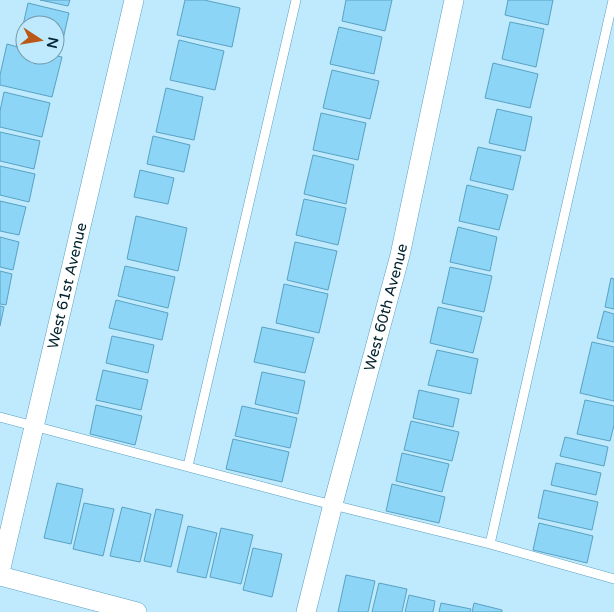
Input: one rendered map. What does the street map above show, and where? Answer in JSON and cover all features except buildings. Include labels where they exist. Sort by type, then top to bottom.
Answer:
[{"type":"street","name":"West 61st Avenue","points":[[0,572],[134,0]]},
{"type":"street","name":"West 60th Avenue","points":[[306,612],[400,255],[454,0]]},
{"type":"street","points":[[0,576],[136,612]]},
{"type":"lane","points":[[188,466],[296,0]]},
{"type":"lane","points":[[490,544],[614,0]]},
{"type":"lane","points":[[0,417],[490,544],[614,579]]}]
